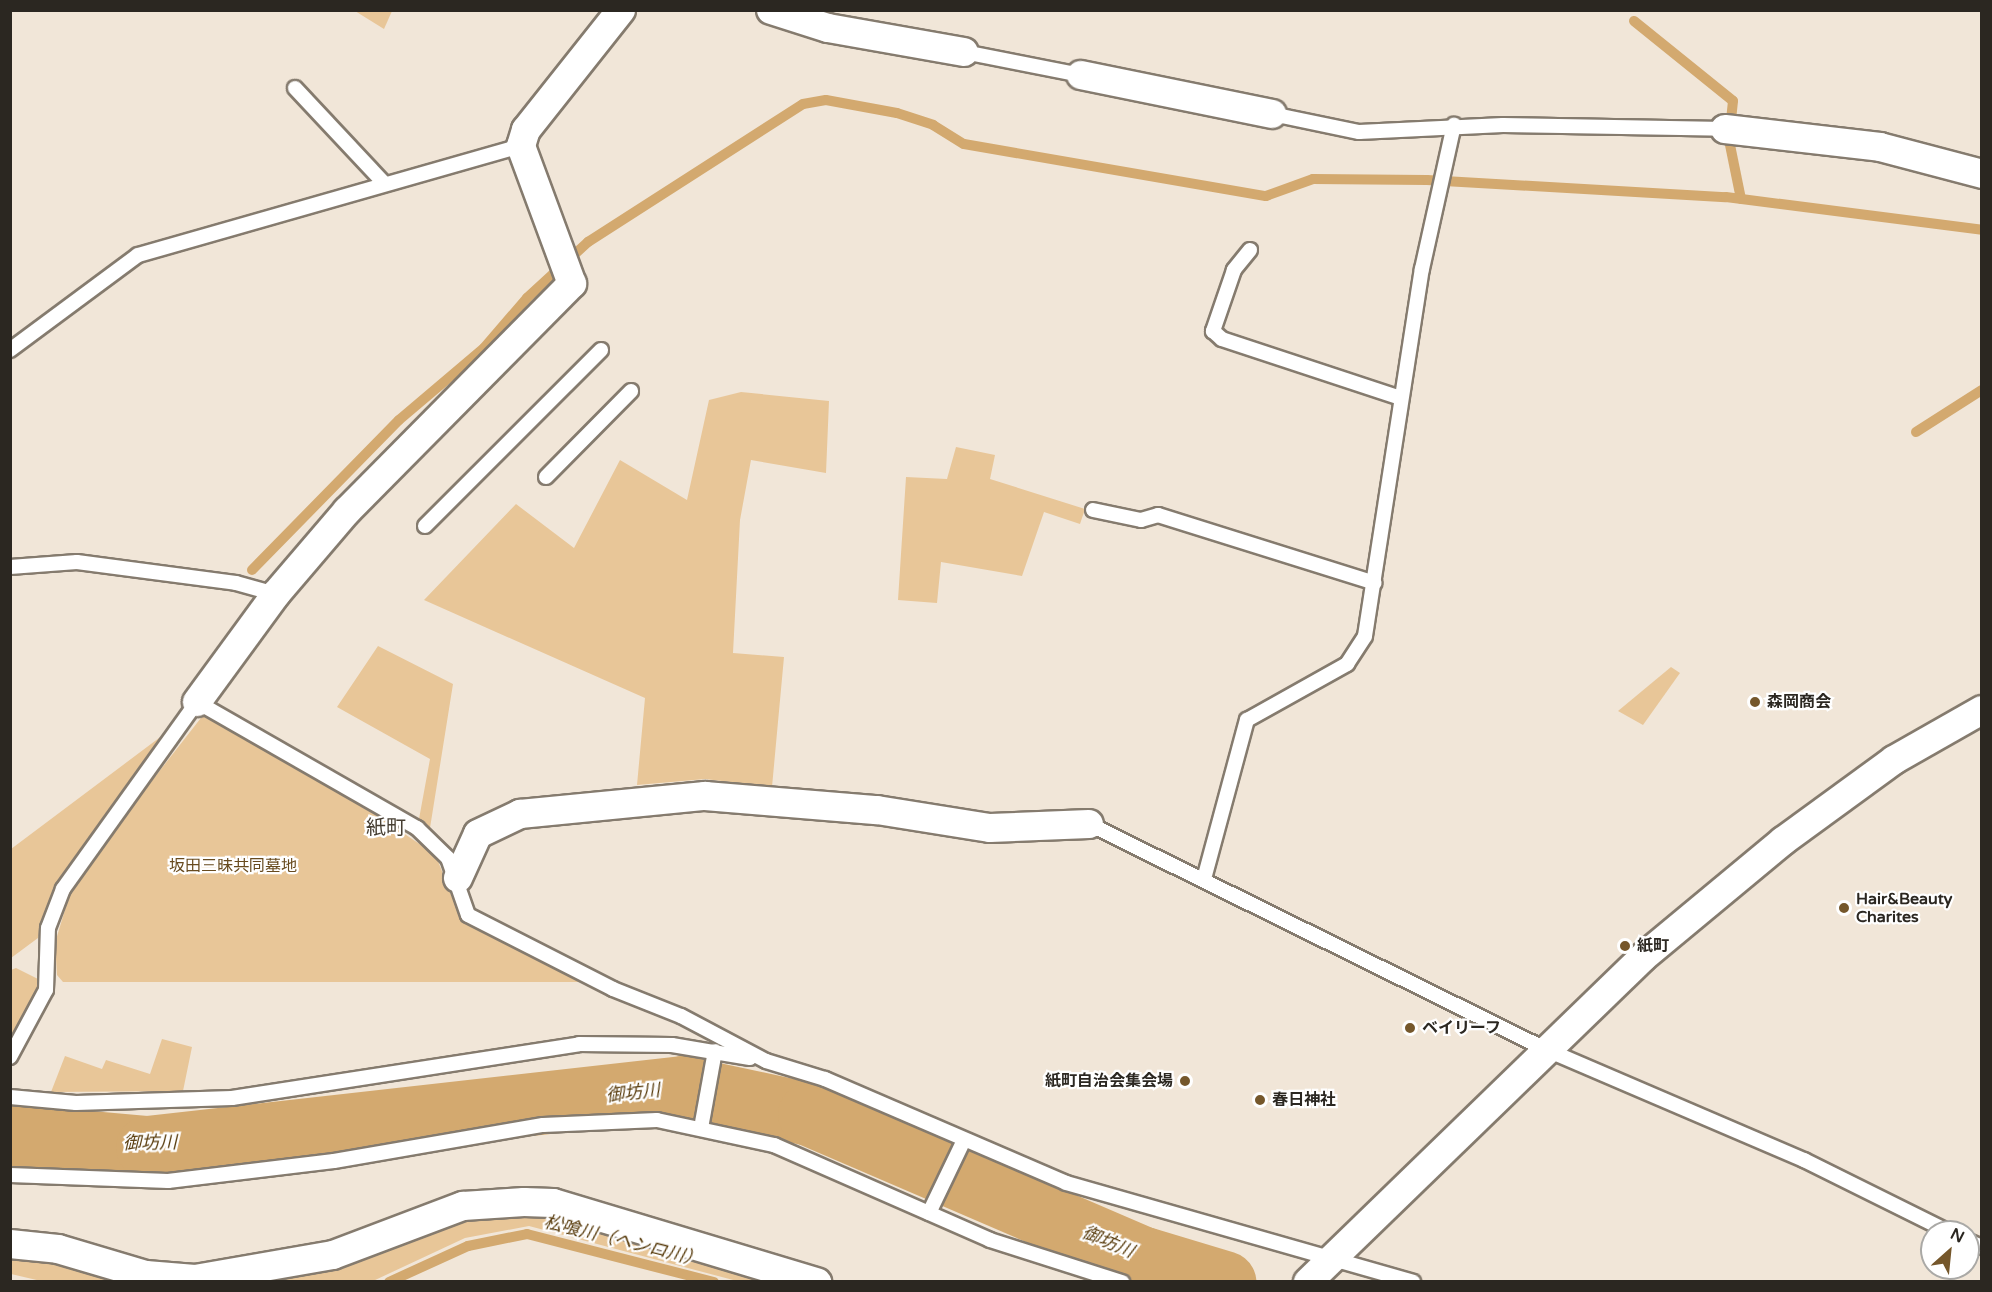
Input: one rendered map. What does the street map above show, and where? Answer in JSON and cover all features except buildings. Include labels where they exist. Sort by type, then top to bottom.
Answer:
[{"type":"street","points":[[197,702],[276,594],[347,511],[567,269],[521,146],[526,130],[621,10]]},
{"type":"street","points":[[771,10],[828,28],[964,52]]},
{"type":"street","points":[[1081,75],[1272,114]]},
{"type":"street","points":[[1725,129],[1881,147],[1982,174]]},
{"type":"street","points":[[1308,1281],[1642,958],[1783,841],[1894,760],[1982,710]]},
{"type":"street","points":[[458,878],[478,834],[520,814],[705,796],[877,810],[990,828],[1089,824]]},
{"type":"street","points":[[10,1244],[58,1250],[146,1275],[195,1279],[333,1255],[464,1206],[524,1202],[553,1203],[817,1281]]},
{"type":"lane","points":[[964,52],[1081,75]]},
{"type":"lane","points":[[295,88],[384,183]]},
{"type":"lane","points":[[1272,114],[1359,132],[1454,125],[1725,129]]},
{"type":"lane","points":[[1204,879],[1242,729],[1253,716],[1319,681],[1358,652],[1375,584],[1400,398],[1454,125]]},
{"type":"lane","points":[[10,350],[138,255],[384,183],[521,146]]},
{"type":"lane","points":[[1250,250],[1234,270],[1214,331],[1222,339],[1400,398]]},
{"type":"lane","points":[[424,526],[600,350]]},
{"type":"lane","points":[[546,477],[631,391]]},
{"type":"lane","points":[[1092,510],[1141,520],[1158,515],[1375,584]]},
{"type":"lane","points":[[10,567],[77,562],[236,583],[276,594]]},
{"type":"lane","points":[[10,1057],[46,990],[48,928],[63,889],[197,702],[417,828],[448,858],[458,878],[468,915],[766,1061]]},
{"type":"lane","points":[[1089,824],[1545,1050],[1804,1160],[1925,1220]]},
{"type":"lane","points":[[10,1097],[76,1103],[232,1098],[579,1044],[715,1051],[766,1061],[825,1078],[1066,1183],[1329,1260],[1413,1281]]},
{"type":"lane","points":[[701,1128],[715,1051]]},
{"type":"lane","points":[[10,1175],[168,1181],[334,1161],[543,1125],[629,1119],[701,1128],[774,1145],[929,1213],[1050,1262],[1122,1281]]},
{"type":"lane","points":[[929,1213],[964,1140]]},
{"type":"green space","points":[[355,11],[392,11],[384,29]]},
{"type":"green space","points":[[741,392],[829,401],[826,473],[751,460],[740,520],[733,653],[784,657],[772,787],[705,779],[637,785],[645,698],[424,600],[516,504],[574,548],[620,460],[687,500],[709,400]]},
{"type":"green space","points":[[956,447],[995,455],[990,479],[1085,509],[1080,524],[1044,512],[1022,576],[941,562],[937,603],[898,600],[906,477],[947,479]]},
{"type":"green space","points":[[378,646],[453,684],[430,828],[419,819],[430,759],[337,707]]},
{"type":"green space","points":[[1671,667],[1680,673],[1643,725],[1618,711]]},
{"type":"green space","name":"坂田三昧共同墓地","points":[[204,714],[357,802],[424,847],[438,861],[459,915],[472,924],[589,982],[63,982],[57,975],[55,943],[70,893],[83,869]]},
{"type":"green space","points":[[167,732],[59,879],[38,938],[11,958],[11,849]]},
{"type":"green space","points":[[16,968],[38,979],[38,986],[11,1046],[11,970]]},
{"type":"green space","points":[[162,1039],[192,1047],[183,1091],[51,1092],[65,1056],[102,1069],[106,1060],[150,1074]]},
{"type":"green space","points":[[512,1212],[560,1217],[777,1281],[737,1281],[529,1226],[465,1238],[373,1281],[240,1282],[458,1220]]},
{"type":"green space","points":[[10,1255],[31,1256],[129,1281],[41,1281],[11,1274]]},
{"type":"waterway","points":[[1634,21],[1733,101],[1729,140],[1741,199]]},
{"type":"waterway","points":[[252,570],[399,420],[484,348],[527,298],[588,242],[803,104],[826,100],[897,113],[933,125],[964,144],[1266,196],[1313,179],[1427,180],[1726,197],[1982,230]]},
{"type":"waterway","points":[[1916,432],[1982,390]]},
{"type":"waterway","name":"御坊川","points":[[10,1135],[147,1147],[683,1087],[809,1114],[1144,1258],[1224,1282]]},
{"type":"waterway","name":"松喰川（ヘンロ川）","points":[[389,1282],[468,1246],[527,1234],[714,1282]]},
{"type":"place","name":"森岡商会","points":[[1755,702]]},
{"type":"place","name":"Hair&Beauty Charites","points":[[1844,908]]},
{"type":"place","name":"紙町","points":[[1625,946]]},
{"type":"place","name":"ベイリーフ","points":[[1410,1028]]},
{"type":"place","name":"紙町自治会集会場","points":[[1185,1081]]},
{"type":"place","name":"春日神社","points":[[1260,1100]]},
{"type":"district","name":"紙町","points":[[386,828]]}]
